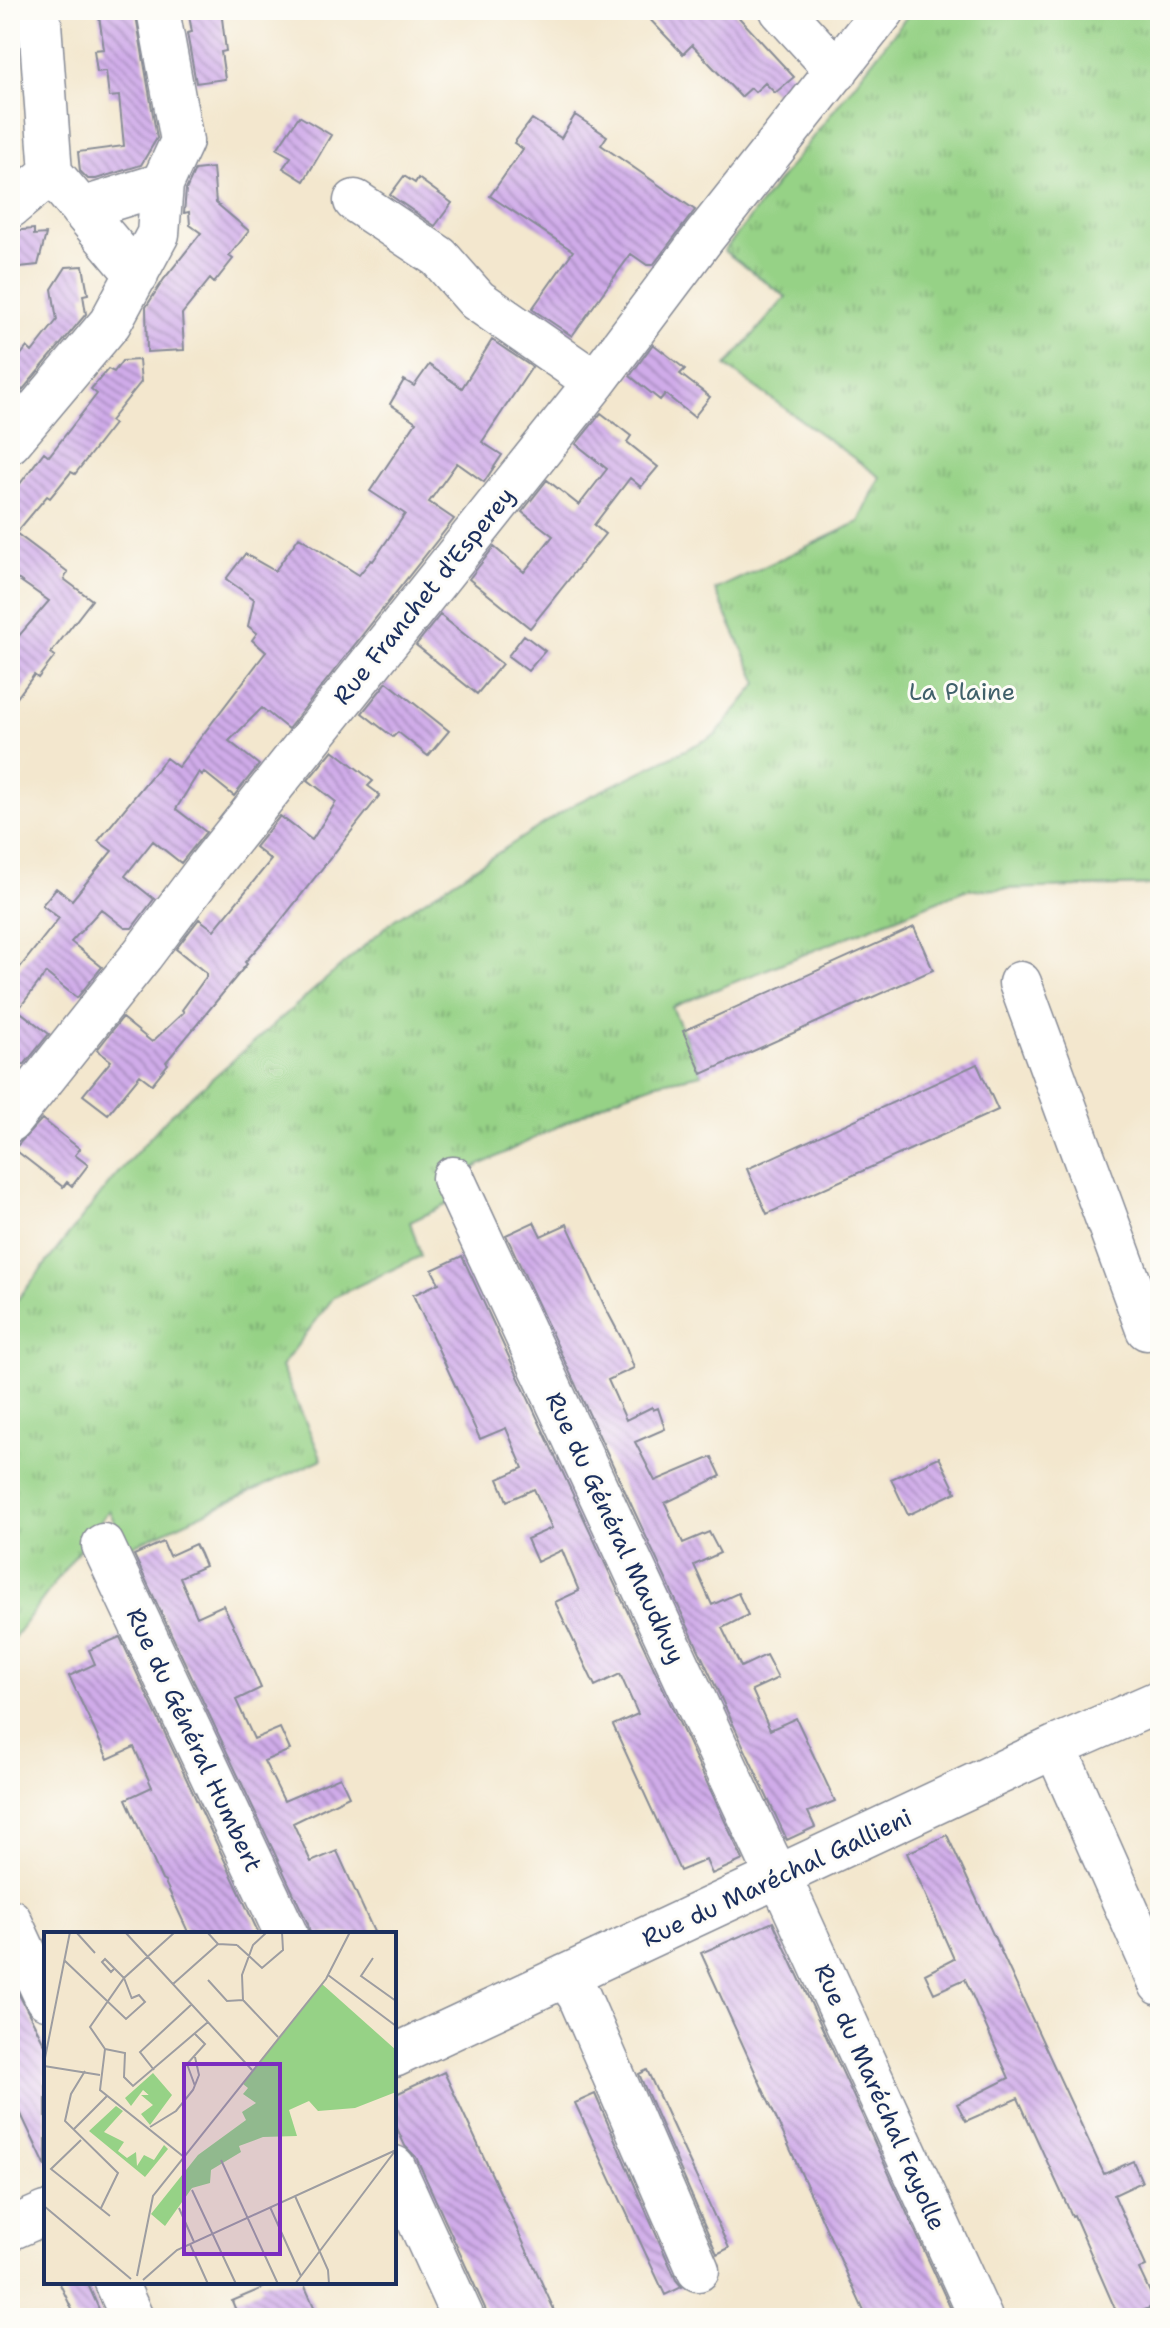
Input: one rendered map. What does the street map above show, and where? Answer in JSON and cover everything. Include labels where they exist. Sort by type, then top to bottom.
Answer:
[{"type":"street","points":[[39,10],[51,173],[137,275]]},
{"type":"street","points":[[10,442],[110,323],[158,234],[162,184],[182,141],[158,10]]},
{"type":"street","points":[[781,10],[837,71]]},
{"type":"street","name":"Rue Franchet d'Esperey","points":[[10,1121],[595,382],[704,237],[884,10]]},
{"type":"street","points":[[10,207],[51,173]]},
{"type":"street","points":[[81,209],[162,184]]},
{"type":"street","points":[[355,201],[439,257],[477,300],[595,382]]},
{"type":"street","points":[[1020,983],[1156,1338]]},
{"type":"street","name":"Rue du Général Maudhuy","points":[[453,1178],[779,1877]]},
{"type":"street","name":"Rue du Général Humbert","points":[[103,1545],[285,1932]]},
{"type":"street","name":"Rue du Maréchal Gallieni","points":[[396,2055],[1055,1747],[1160,1701]]},
{"type":"street","points":[[1055,1747],[1160,1984]]},
{"type":"street","name":"Rue du Maréchal Fayolle","points":[[779,1877],[981,2318]]},
{"type":"street","points":[[10,1920],[44,1994]]},
{"type":"street","points":[[565,1976],[579,1996],[698,2270]]},
{"type":"street","points":[[396,2171],[463,2318]]},
{"type":"street","points":[[10,2229],[44,2214]]},
{"type":"street","points":[[117,2284],[132,2318]]},
{"type":"green space","name":"La Plaine","points":[[912,10],[1160,10],[1160,885],[965,890],[672,1007],[702,1074],[657,1083],[615,1098],[454,1178],[461,1198],[410,1222],[421,1256],[334,1297],[281,1367],[322,1459],[126,1549],[109,1510],[10,1643],[10,1309],[112,1180],[169,1116],[395,919],[576,803],[716,735],[758,683],[715,590],[859,522],[880,477],[726,366],[786,297],[724,251]]},
{"type":"building","points":[[98,10],[135,10],[157,138],[141,165],[88,179],[80,171],[78,152],[124,146],[119,96],[109,97],[106,71],[97,72],[94,50],[104,49]]},
{"type":"building","points":[[188,10],[221,10],[226,51],[221,52],[225,79],[196,83],[187,33],[192,32]]},
{"type":"building","points":[[641,10],[732,10],[794,77],[775,93],[765,83],[755,92],[751,88],[741,97],[692,45],[683,54]]},
{"type":"building","points":[[575,115],[607,136],[601,145],[695,210],[653,265],[647,265],[631,254],[572,336],[532,309],[573,251],[490,196],[523,149],[514,143],[532,119],[561,138]]},
{"type":"building","points":[[299,116],[331,135],[304,181],[283,168],[291,157],[277,149]]},
{"type":"building","points":[[213,168],[216,203],[249,231],[229,256],[233,259],[214,283],[210,279],[182,314],[184,350],[147,352],[146,307],[201,233],[190,225],[189,212],[184,213],[186,190],[195,170]]},
{"type":"building","points":[[404,176],[415,183],[418,178],[452,203],[435,226],[390,195]]},
{"type":"building","points":[[34,229],[34,235],[46,234],[38,265],[10,268],[10,231]]},
{"type":"building","points":[[83,266],[88,294],[83,295],[86,314],[10,405],[10,369],[27,347],[32,352],[57,320],[52,289],[66,267]]},
{"type":"building","points":[[492,340],[532,367],[482,442],[502,455],[484,482],[457,463],[429,502],[454,519],[288,729],[262,708],[229,741],[259,765],[234,796],[204,772],[202,775],[199,772],[176,809],[206,832],[181,863],[153,841],[125,876],[154,899],[132,928],[125,928],[101,909],[71,942],[102,967],[77,998],[46,973],[18,1010],[49,1034],[24,1065],[10,1054],[10,980],[59,918],[42,905],[56,888],[72,900],[112,851],[98,841],[166,758],[178,767],[266,652],[252,640],[257,633],[248,626],[254,599],[226,579],[245,554],[275,571],[299,537],[359,575],[373,561],[405,514],[370,491],[416,422],[390,404],[404,380],[414,386],[429,365],[462,388]]},
{"type":"building","points":[[653,344],[685,369],[680,374],[710,397],[694,417],[665,394],[660,400],[630,376]]},
{"type":"building","points":[[139,360],[141,382],[110,421],[114,424],[75,474],[71,472],[50,498],[47,496],[16,533],[68,572],[64,579],[92,600],[51,653],[55,656],[38,678],[34,675],[10,707],[10,646],[49,601],[19,580],[10,578],[10,497],[44,452],[49,456],[97,394],[91,389],[108,369],[114,372],[122,361]]},
{"type":"building","points":[[601,413],[631,436],[627,442],[658,467],[641,487],[630,478],[594,525],[605,534],[530,628],[469,579],[494,547],[524,572],[553,536],[522,512],[547,480],[579,505],[607,469],[576,444]]},
{"type":"building","points":[[440,615],[502,664],[477,694],[416,645]]},
{"type":"building","points":[[524,635],[545,651],[528,671],[508,656]]},
{"type":"building","points":[[387,682],[449,731],[428,756],[398,732],[393,737],[362,713]]},
{"type":"building","points":[[333,750],[373,781],[368,786],[380,795],[166,1062],[168,1064],[152,1084],[140,1075],[108,1114],[83,1095],[111,1061],[97,1050],[122,1018],[152,1042],[184,1012],[182,1010],[206,973],[176,949],[199,919],[214,930],[271,860],[255,847],[280,816],[312,840],[336,802],[308,780]]},
{"type":"building","points":[[914,927],[933,970],[702,1074],[683,1031]]},
{"type":"building","points":[[977,1064],[998,1110],[767,1214],[747,1169]]},
{"type":"building","points":[[42,1119],[80,1149],[75,1155],[88,1165],[72,1186],[67,1182],[63,1187],[14,1149]]},
{"type":"building","points":[[534,1222],[541,1236],[567,1224],[626,1347],[634,1368],[608,1380],[626,1420],[652,1407],[653,1410],[658,1408],[665,1429],[635,1442],[655,1481],[712,1457],[721,1476],[665,1503],[683,1543],[709,1532],[720,1553],[694,1565],[712,1605],[738,1593],[748,1615],[722,1628],[741,1667],[766,1655],[778,1678],[752,1690],[770,1730],[796,1718],[835,1801],[808,1812],[815,1827],[787,1840],[506,1235]]},
{"type":"building","points":[[462,1256],[743,1860],[712,1874],[706,1860],[680,1871],[613,1725],[638,1714],[620,1674],[595,1686],[555,1602],[579,1591],[562,1550],[537,1562],[527,1539],[552,1528],[534,1489],[507,1501],[498,1479],[523,1468],[506,1428],[480,1439],[413,1295],[439,1283],[432,1270]]},
{"type":"building","points":[[939,1457],[956,1492],[908,1515],[891,1479]]},
{"type":"building","points":[[163,1542],[169,1556],[195,1544],[205,1566],[180,1577],[197,1617],[223,1605],[236,1631],[261,1688],[236,1700],[254,1739],[280,1728],[290,1750],[264,1761],[284,1801],[340,1777],[349,1796],[293,1823],[311,1862],[337,1851],[374,1932],[310,1932],[134,1555]]},
{"type":"building","points":[[120,1637],[258,1932],[188,1932],[126,1799],[152,1787],[134,1747],[108,1759],[69,1676],[95,1664],[89,1650]]},
{"type":"building","points":[[947,1835],[1104,2174],[1133,2161],[1142,2182],[1114,2195],[1146,2266],[1139,2269],[1156,2305],[1127,2318],[1119,2318],[1018,2098],[966,2121],[957,2104],[1009,2078],[965,1979],[934,1993],[925,1974],[954,1959],[907,1853]]},
{"type":"building","points":[[773,1922],[955,2318],[867,2318],[701,1953]]},
{"type":"building","points":[[10,1977],[44,2043],[44,2163],[10,2091]]},
{"type":"building","points":[[647,2070],[729,2248],[717,2254],[639,2074]]},
{"type":"building","points":[[444,2072],[558,2318],[487,2318],[416,2157],[405,2146],[396,2126],[396,2094]]},
{"type":"building","points":[[595,2094],[676,2280],[682,2287],[665,2295],[575,2103]]},
{"type":"building","points":[[60,2284],[88,2284],[103,2318],[76,2318]]},
{"type":"building","points":[[261,2284],[304,2284],[319,2318],[239,2318],[232,2301],[263,2288]]}]
